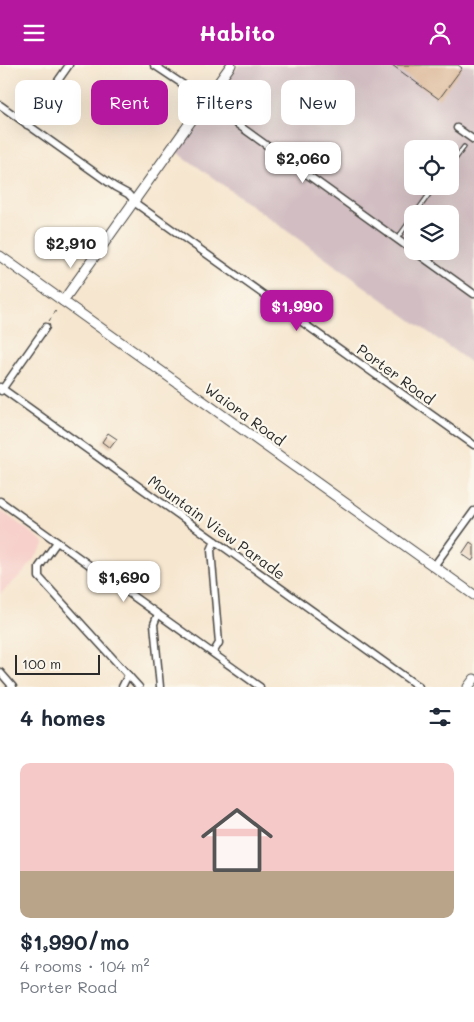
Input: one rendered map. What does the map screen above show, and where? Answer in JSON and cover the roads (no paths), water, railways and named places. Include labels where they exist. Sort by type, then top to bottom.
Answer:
[{"type":"main road","points":[[220,80],[231,65]]},
{"type":"main road","points":[[63,301],[188,125]]},
{"type":"main road","name":"Waiora Road","points":[[0,256],[474,595]]},
{"type":"main road","points":[[468,687],[474,679]]},
{"type":"street","points":[[58,80],[69,65]]},
{"type":"street","points":[[154,65],[178,81]]},
{"type":"street","name":"Porter Road","points":[[0,105],[15,117]]},
{"type":"street","name":"Porter Road","points":[[26,125],[115,187],[125,198],[134,201],[474,445]]},
{"type":"street","points":[[238,125],[404,244]]},
{"type":"street","points":[[457,128],[474,140]]},
{"type":"street","points":[[426,260],[474,294]]},
{"type":"street","points":[[1,389],[46,327]]},
{"type":"street","name":"Mountain View Parade","points":[[1,389],[419,687]]},
{"type":"street","points":[[0,501],[260,687]]},
{"type":"street","points":[[434,566],[474,511]]},
{"type":"street","points":[[213,653],[219,643],[211,550],[215,541]]},
{"type":"street","points":[[57,542],[39,567],[38,577],[139,687]]},
{"type":"street","points":[[158,614],[154,624],[160,687]]},
{"type":"street","points":[[0,672],[14,687]]},
{"type":"street","points":[[122,687],[128,675]]},
{"type":"lane","points":[[459,154],[464,147]]},
{"type":"lane","points":[[397,239],[404,229]]}]
